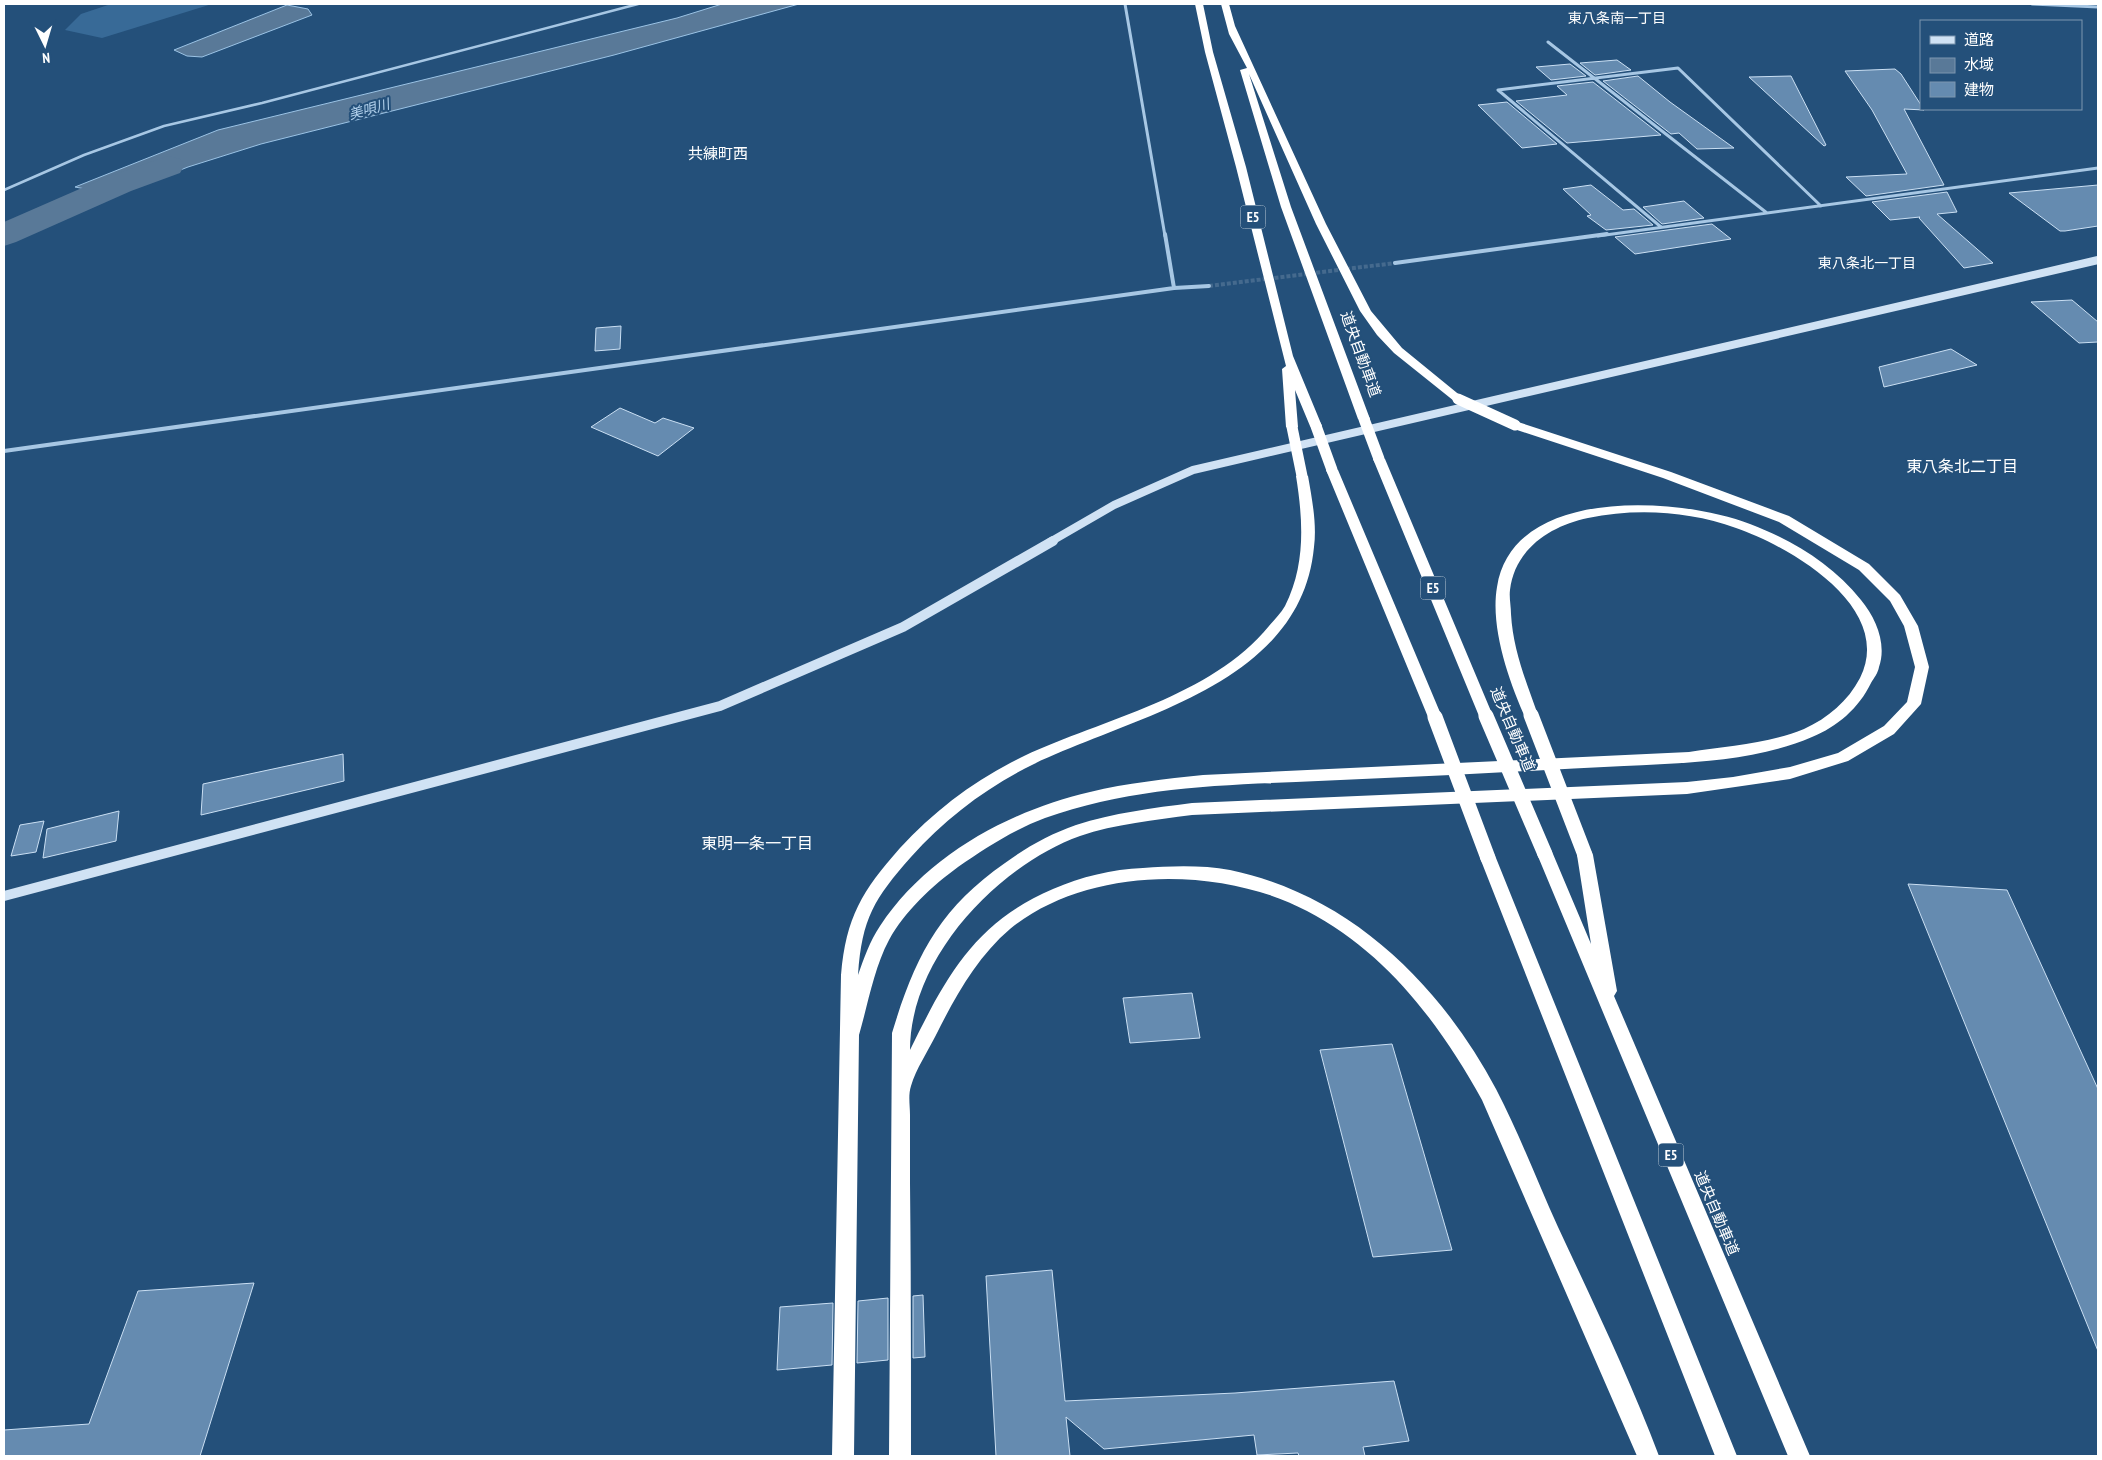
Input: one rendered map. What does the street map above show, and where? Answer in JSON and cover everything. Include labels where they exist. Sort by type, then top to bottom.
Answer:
[{"type":"highway","name":"E5","points":[[1199,4],[1209,52],[1241,167],[1287,356],[1332,470],[1435,717],[1488,858],[1726,1456]]},
{"type":"highway","name":"道央自動車道","points":[[1225,4],[1286,207],[1379,459],[1613,1021],[1799,1456]]},
{"type":"highway","points":[[900,1456],[901,1033],[911,997],[931,950],[958,911],[995,877],[1040,848],[1078,831],[1135,817],[1192,809],[1687,788],[1733,783],[1790,773],[1843,757],[1890,730],[1914,704],[1922,667],[1911,626],[1895,598],[1864,568],[1822,540],[1784,519],[1667,475],[1515,425],[1458,399],[1419,370],[1390,343],[1365,311],[1322,226],[1263,92],[1230,24]]},
{"type":"highway","points":[[843,1456],[850,1035],[848,976],[860,915],[891,870],[922,832],[952,806],[994,779],[1047,752],[1197,689],[1228,671],[1261,646],[1289,611],[1305,569],[1310,525],[1292,427],[1287,356]]},
{"type":"highway","points":[[850,1035],[882,937],[910,902],[936,874],[965,852],[996,832],[1028,817],[1100,796],[1190,783],[1689,757],[1758,747],[1808,733],[1840,714],[1869,681],[1874,666],[1876,644],[1870,623],[1841,584],[1801,554],[1775,539],[1740,525],[1674,510],[1641,508],[1588,514],[1564,520],[1540,531],[1524,544],[1510,563],[1503,590],[1507,643],[1531,715],[1584,855],[1613,1021]]},
{"type":"highway","points":[[900,1089],[958,978],[980,949],[1002,926],[1033,905],[1070,889],[1105,878],[1155,873],[1230,876],[1287,892],[1346,924],[1401,971],[1445,1022],[1488,1092],[1597,1335],[1648,1456]]},
{"type":"street","points":[[1125,4],[1174,288]]},
{"type":"street","points":[[2032,4],[2098,7]]},
{"type":"street","points":[[1548,42],[1767,213]]},
{"type":"street","points":[[1661,227],[1498,90],[1678,68],[1820,206]]},
{"type":"street","points":[[1394,262],[2098,168]]},
{"type":"street","points":[[4,896],[720,706],[903,627],[1114,505],[1193,470],[1656,361],[2098,260]]},
{"type":"street","points":[[4,450],[1174,288],[1209,286]]},
{"type":"lane","points":[[4,190],[84,155],[164,126],[262,103],[393,66],[638,4]]},
{"type":"shaded area","points":[[111,4],[212,4],[102,38],[65,30],[81,14]]},
{"type":"water","points":[[722,4],[799,4],[614,55],[261,144],[188,167],[117,195],[75,187],[218,130],[677,18]]},
{"type":"water","points":[[287,5],[308,9],[312,15],[202,57],[187,56],[174,50]]},
{"type":"building","points":[[1617,60],[1631,70],[1595,75],[1580,63]]},
{"type":"building","points":[[1570,64],[1586,76],[1551,80],[1536,67]]},
{"type":"building","points":[[1895,69],[1901,74],[1920,103],[1920,110],[1904,109],[1944,185],[1866,196],[1846,177],[1907,174],[1872,110],[1845,71]]},
{"type":"building","points":[[1638,76],[1670,102],[1734,148],[1697,149],[1679,133],[1671,134],[1603,81]]},
{"type":"building","points":[[1791,76],[1826,145],[1824,146],[1749,77]]},
{"type":"building","points":[[1593,82],[1661,135],[1567,143],[1516,101],[1567,95],[1557,86]]},
{"type":"building","points":[[1507,102],[1557,144],[1522,148],[1478,105]]},
{"type":"building","points":[[1591,185],[1623,210],[1634,209],[1653,225],[1606,230],[1587,216],[1591,215],[1563,189]]},
{"type":"building","points":[[2098,185],[2098,226],[2065,231],[2060,231],[2009,193]]},
{"type":"building","points":[[1947,192],[1957,212],[1937,214],[1993,263],[1964,268],[1920,217],[1890,220],[1872,202]]},
{"type":"building","points":[[1684,201],[1704,218],[1662,224],[1643,207]]},
{"type":"building","points":[[1712,224],[1731,239],[1635,254],[1615,237]]},
{"type":"building","points":[[2072,300],[2098,322],[2098,342],[2079,343],[2031,302]]},
{"type":"building","points":[[621,326],[620,349],[595,351],[596,328]]},
{"type":"building","points":[[1951,349],[1977,365],[1884,387],[1879,367]]},
{"type":"building","points":[[620,408],[655,423],[663,418],[694,428],[658,456],[591,427]]},
{"type":"building","points":[[343,754],[344,781],[201,815],[203,784]]},
{"type":"building","points":[[119,811],[116,841],[43,858],[47,829]]},
{"type":"building","points":[[44,821],[36,852],[11,856],[20,825]]},
{"type":"building","points":[[1908,884],[2007,890],[2098,1089],[2098,1351]]},
{"type":"building","points":[[1192,993],[1200,1038],[1130,1043],[1123,998]]},
{"type":"building","points":[[1392,1044],[1452,1250],[1373,1257],[1320,1050]]},
{"type":"building","points":[[1052,1270],[1065,1401],[1235,1393],[1394,1381],[1409,1441],[1363,1447],[1365,1456],[1299,1456],[1298,1453],[1257,1455],[1254,1435],[1104,1449],[1066,1417],[1070,1456],[996,1456],[986,1276]]},
{"type":"building","points":[[254,1283],[200,1456],[4,1456],[4,1430],[89,1424],[138,1291]]},
{"type":"building","points":[[923,1295],[925,1357],[913,1358],[913,1296]]},
{"type":"building","points":[[888,1298],[888,1360],[857,1363],[858,1301]]},
{"type":"building","points":[[833,1303],[832,1365],[777,1370],[780,1307]]},
{"type":"waterway","name":"美唄川","points":[[4,235],[119,184],[168,166]]},
{"type":"tunnel","points":[[1209,286],[1395,263]]},
{"type":"district","name":"東八条南一丁目","points":[[1617,18]]},
{"type":"district","name":"共練町西","points":[[718,153]]},
{"type":"district","name":"東八条北一丁目","points":[[1867,263]]},
{"type":"district","name":"東八条北二丁目","points":[[1962,466]]},
{"type":"district","name":"東明一条一丁目","points":[[757,843]]}]
